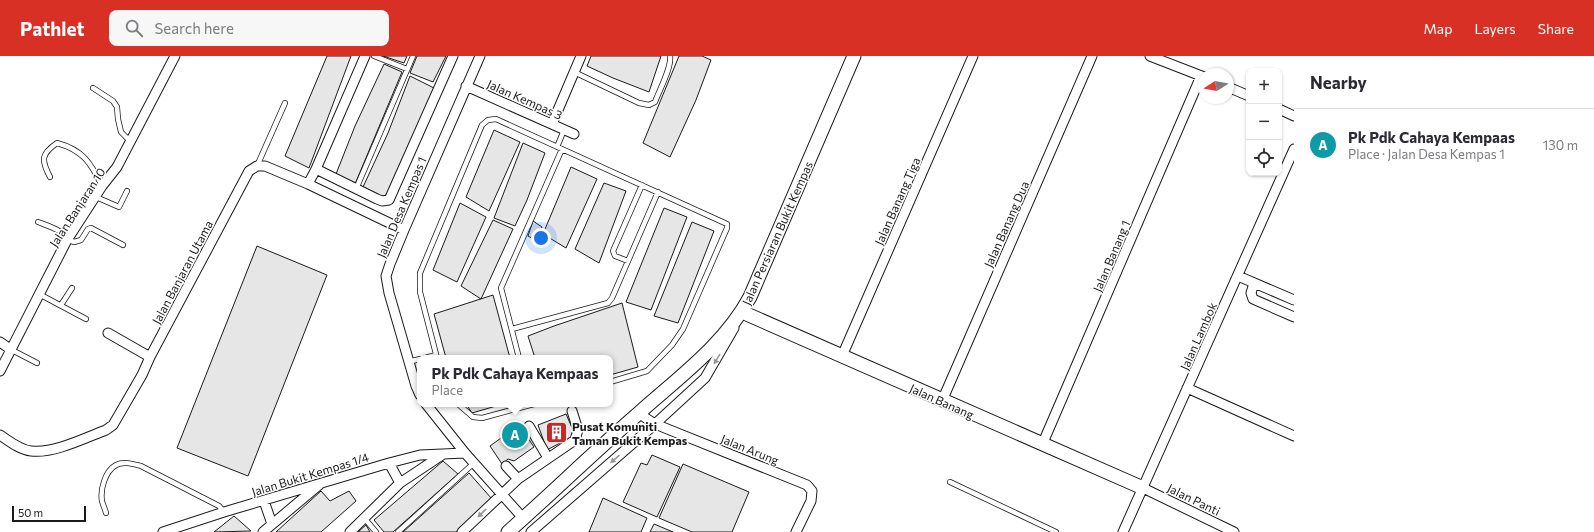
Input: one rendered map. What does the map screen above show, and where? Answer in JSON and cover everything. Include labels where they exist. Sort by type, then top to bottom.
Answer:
[{"type":"street","name":"Jalan Banjaran 10","points":[[0,371],[67,240],[102,186],[117,167],[175,56]]},
{"type":"street","points":[[308,184],[316,169],[365,56]]},
{"type":"street","points":[[316,169],[382,201],[389,200],[453,56]]},
{"type":"street","name":"Jalan Desa Kempas 1","points":[[417,384],[414,373],[408,362],[388,293],[386,276],[404,230],[480,56]]},
{"type":"street","points":[[552,124],[581,56]]},
{"type":"street","name":"Jalan Persiaran Bukit Kempas","points":[[508,532],[638,413],[700,360],[719,341],[742,312],[750,297],[854,56]]},
{"type":"street","name":"Jalan Banang Tiga","points":[[842,356],[974,56]]},
{"type":"street","name":"Jalan Banang Dua","points":[[942,401],[1092,56]]},
{"type":"street","points":[[1150,56],[1198,74]]},
{"type":"street","name":"Jalan Banang 1","points":[[1042,445],[1198,85]]},
{"type":"street","name":"Jalan Kempas 3","points":[[466,86],[574,134]]},
{"type":"street","points":[[1234,90],[1246,95]]},
{"type":"street","points":[[1282,110],[1294,116]]},
{"type":"street","name":"Jalan Lambok","points":[[1123,532],[1238,276],[1290,168],[1294,149]]},
{"type":"street","points":[[256,166],[265,166],[308,184],[404,230]]},
{"type":"street","name":"Jalan Banjaran Utama","points":[[0,435],[20,448],[30,451],[47,451],[106,430],[113,425],[118,419],[142,376],[150,357],[249,171],[256,166]]},
{"type":"street","points":[[1238,276],[1294,300]]},
{"type":"street","points":[[1254,283],[1251,292],[1253,299],[1294,317]]},
{"type":"street","points":[[531,532],[655,424],[705,378],[726,343],[742,312]]},
{"type":"street","name":"Jalan Banang","points":[[742,312],[1042,445],[1143,488]]},
{"type":"street","points":[[108,333],[150,357]]},
{"type":"street","points":[[0,342],[10,349]]},
{"type":"street","points":[[1187,388],[1294,436]]},
{"type":"street","points":[[428,407],[465,453],[523,518]]},
{"type":"street","points":[[462,532],[518,479],[575,440],[578,430],[572,411]]},
{"type":"street","name":"Jalan Arung","points":[[638,413],[655,424],[808,485],[812,491],[811,501],[796,532]]},
{"type":"street","points":[[529,426],[548,458]]},
{"type":"street","name":"Jalan Bukit Kempas 1/4","points":[[163,532],[174,530],[224,512],[389,463],[420,455],[465,453]]},
{"type":"street","points":[[350,532],[365,519],[400,483],[442,455]]},
{"type":"street","points":[[389,463],[400,483]]},
{"type":"street","points":[[506,466],[518,479]]},
{"type":"street","points":[[263,532],[322,483]]},
{"type":"street","name":"Jalan Panti","points":[[1143,488],[1234,532]]},
{"type":"street","points":[[264,501],[272,524]]},
{"type":"lane","points":[[374,56],[407,69]]},
{"type":"lane","points":[[356,189],[413,56]]},
{"type":"lane","points":[[574,72],[639,103],[649,105],[655,102],[671,60],[670,56]]},
{"type":"lane","points":[[93,88],[114,101],[117,107],[121,132],[131,142]]},
{"type":"lane","points":[[256,166],[285,103]]},
{"type":"lane","points":[[436,355],[420,292],[420,273],[482,125],[488,120],[496,119],[727,224],[727,228],[683,329],[672,345],[647,371],[613,381]]},
{"type":"lane","points":[[557,147],[564,130]]},
{"type":"lane","points":[[50,177],[44,165],[45,156],[50,148],[58,143],[70,146],[85,158],[92,166],[102,186]]},
{"type":"lane","points":[[518,355],[501,288],[562,149]]},
{"type":"lane","points":[[628,261],[615,256],[613,252],[642,185]]},
{"type":"lane","points":[[96,197],[119,207],[127,191]]},
{"type":"lane","points":[[512,329],[608,303],[612,298],[658,192]]},
{"type":"lane","points":[[38,222],[51,226],[61,232],[67,240],[74,242],[81,240],[88,229],[91,228],[123,245]]},
{"type":"lane","points":[[61,305],[72,288]]},
{"type":"lane","points":[[39,294],[86,319]]},
{"type":"lane","points":[[10,349],[37,363]]},
{"type":"lane","points":[[408,362],[417,360]]},
{"type":"lane","points":[[461,407],[473,417],[482,418],[522,407]]},
{"type":"lane","points":[[106,513],[102,501],[102,489],[108,474],[116,465],[129,463],[141,466],[219,506],[224,512]]},
{"type":"lane","points":[[398,532],[474,463]]},
{"type":"lane","points":[[950,482],[1056,532]]},
{"type":"lane","points":[[365,519],[376,532]]},
{"type":"building","points":[[327,56],[351,56],[309,168],[285,156]]},
{"type":"building","points":[[383,56],[407,56],[404,63]]},
{"type":"building","points":[[417,56],[446,56],[433,82],[410,73]]},
{"type":"building","points":[[591,56],[661,56],[649,92],[587,66]]},
{"type":"building","points":[[679,56],[702,56],[711,60],[696,100],[670,157],[643,143]]},
{"type":"building","points":[[384,64],[402,72],[355,184],[336,174],[355,126]]},
{"type":"building","points":[[410,76],[434,88],[388,194],[381,197],[363,187],[388,133]]},
{"type":"building","points":[[494,130],[520,142],[489,211],[466,197]]},
{"type":"building","points":[[523,143],[545,153],[527,200],[515,226],[494,218]]},
{"type":"building","points":[[571,167],[597,179],[566,248],[543,234]]},
{"type":"building","points":[[604,183],[626,191],[599,263],[575,249]]},
{"type":"building","points":[[460,203],[486,217],[457,282],[433,270]]},
{"type":"building","points":[[664,208],[687,217],[651,310],[626,302]]},
{"type":"building","points":[[493,220],[513,229],[481,299],[461,286]]},
{"type":"building","points":[[533,221],[542,227],[537,241],[528,236]]},
{"type":"building","points":[[692,222],[714,231],[678,323],[654,316]]},
{"type":"building","points":[[257,246],[327,275],[248,476],[177,448]]},
{"type":"building","points":[[493,295],[509,355],[445,355],[434,314]]},
{"type":"building","points":[[622,303],[638,367],[613,374],[613,355],[534,355],[528,336]]},
{"type":"building","points":[[468,407],[493,407],[472,413]]},
{"type":"building","name":"Pusat Komuniti Taman Bukit Kempas","points":[[566,414],[573,430],[571,437],[547,450],[538,425]]},
{"type":"building","points":[[519,425],[534,447],[514,461],[508,459],[502,464],[490,446]]},
{"type":"building","points":[[652,455],[680,467],[657,517],[623,502],[641,463],[647,465]]},
{"type":"building","points":[[443,461],[458,474],[393,532],[384,532],[374,520]]},
{"type":"building","points":[[683,464],[749,492],[732,532],[692,532],[659,518]]},
{"type":"building","points":[[469,473],[492,499],[456,532],[403,532]]},
{"type":"building","points":[[321,491],[330,501],[349,491],[356,501],[321,532],[276,532]]},
{"type":"building","points":[[603,498],[647,518],[641,532],[589,532]]},
{"type":"building","points":[[234,516],[251,531],[214,532]]},
{"type":"building","points":[[654,524],[673,532],[650,532]]},
{"type":"building","points":[[366,525],[370,532],[358,532]]},
{"type":"place","name":"Pusat Komuniti Taman Bukit Kempas","points":[[556,433]]},
{"type":"place","name":"Pk Pdk Cahaya Kempaas","points":[[515,435]]}]
